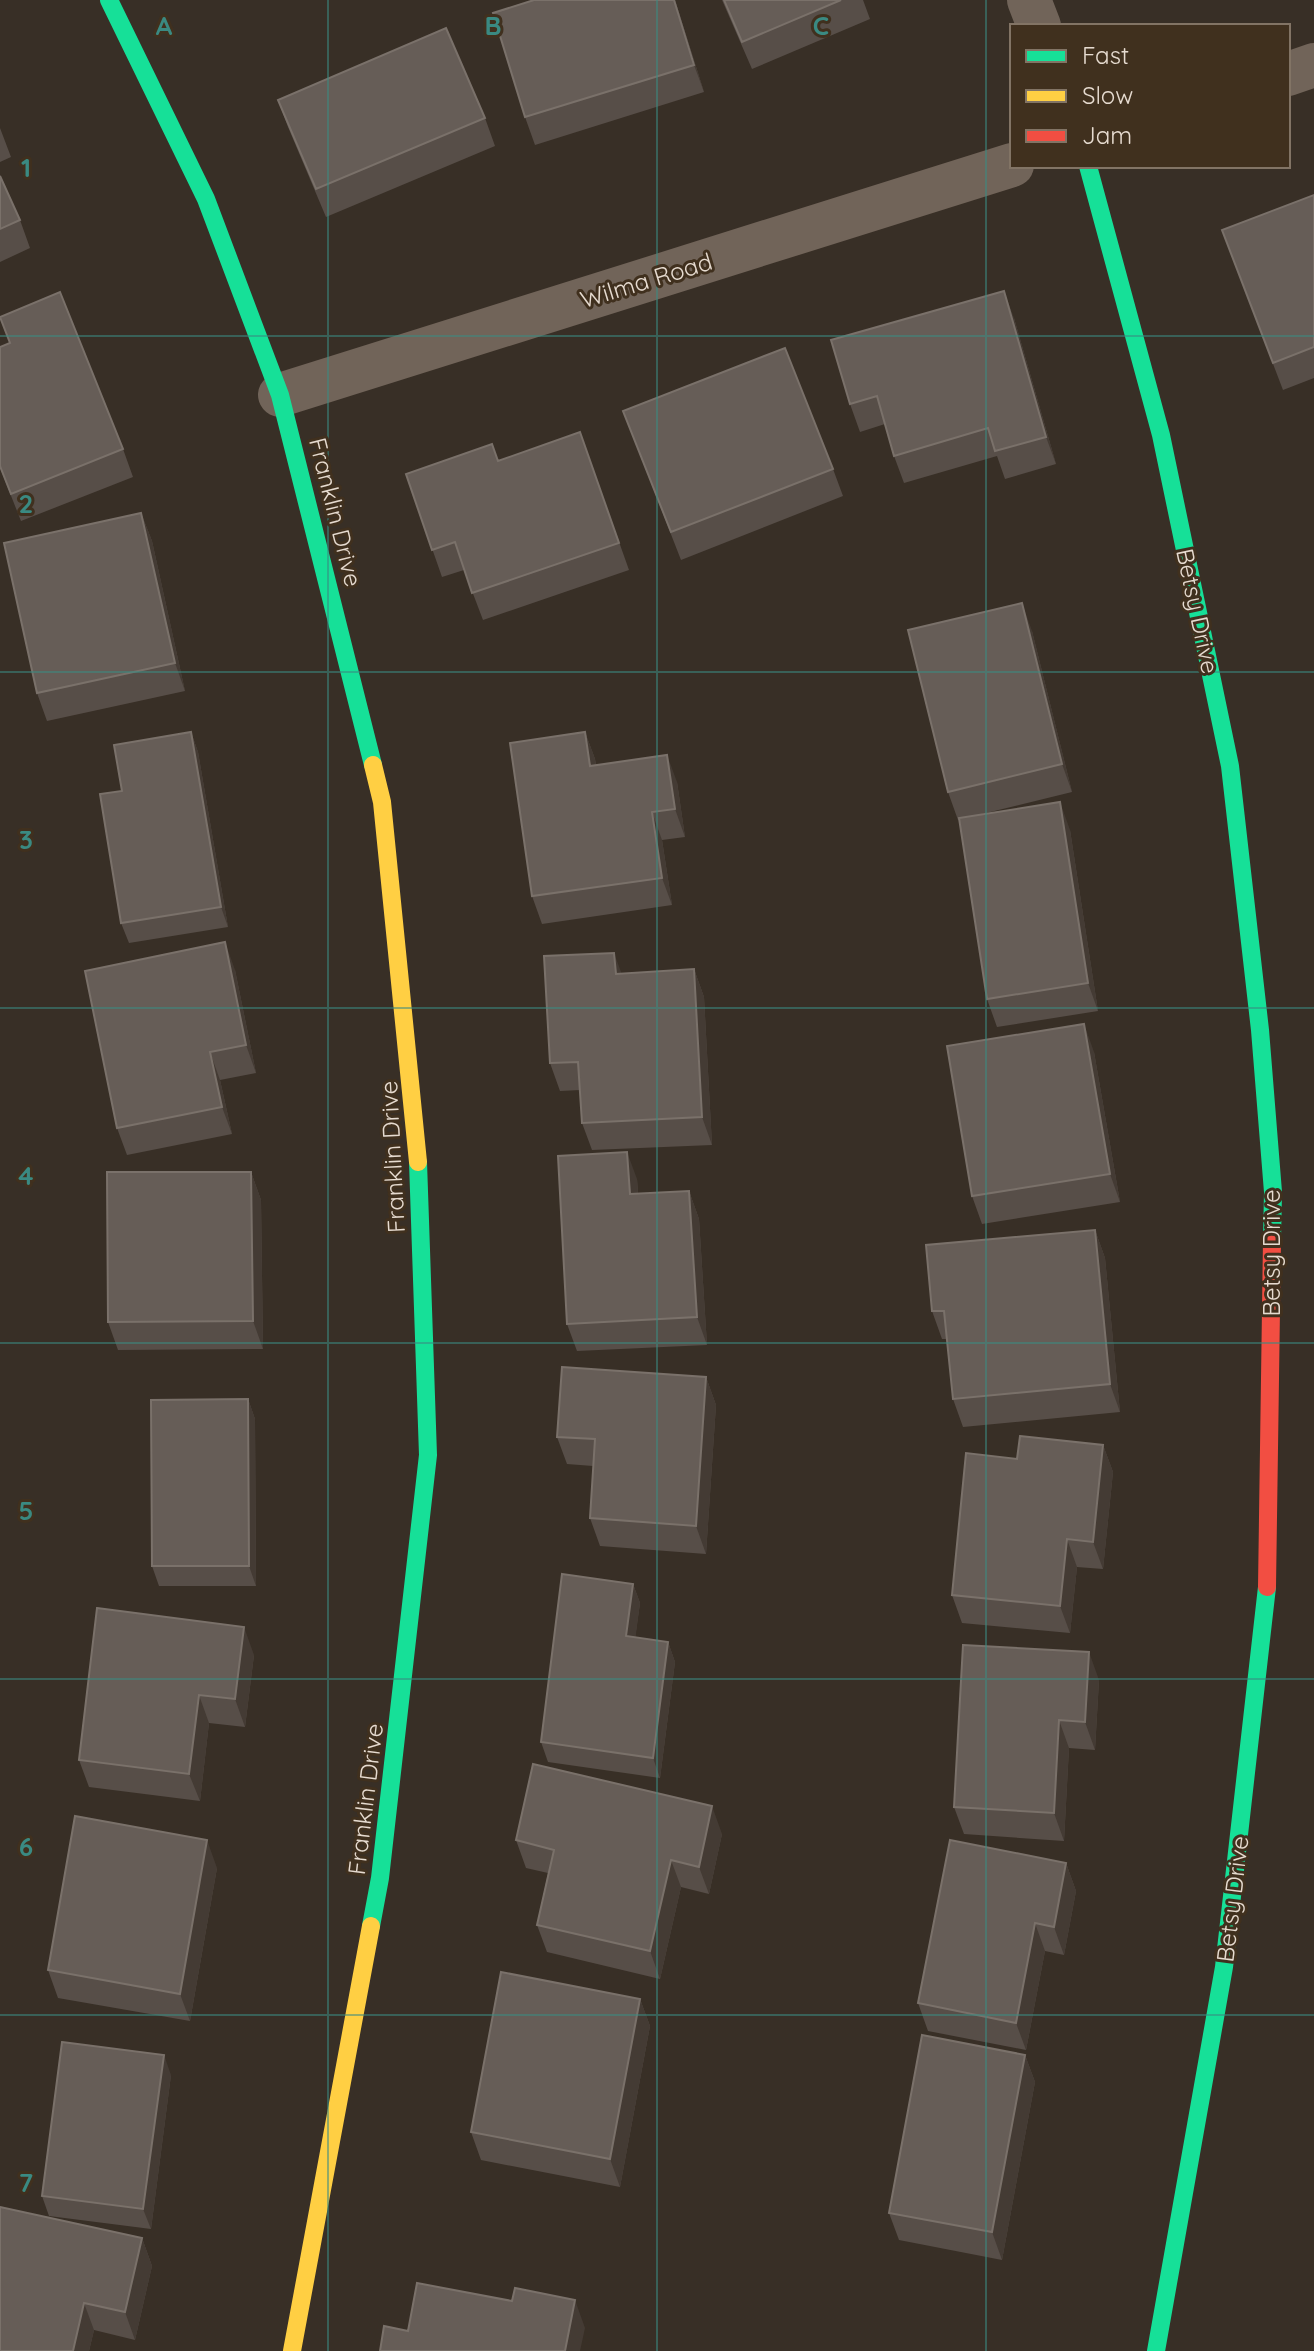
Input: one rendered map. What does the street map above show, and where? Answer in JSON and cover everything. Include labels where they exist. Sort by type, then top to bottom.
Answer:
[{"type":"street","name":"Franklin Drive","points":[[109,0],[206,199],[280,395],[382,802],[417,1125],[428,1455],[380,1878],[292,2351]]},
{"type":"street","points":[[1029,0],[1038,24]]},
{"type":"street","points":[[1290,73],[1314,65]]},
{"type":"street","name":"Wilma Road","points":[[280,395],[1010,166]]},
{"type":"street","name":"Betsy Drive","points":[[1089,168],[1161,435],[1230,766],[1260,1030],[1273,1192],[1267,1607],[1224,1967],[1156,2351]]},
{"type":"building","points":[[534,0],[674,0],[694,65],[525,117],[493,13]]},
{"type":"building","points":[[724,0],[841,0],[742,42]]},
{"type":"building","points":[[446,28],[485,118],[316,189],[278,100]]},
{"type":"building","points":[[0,176],[20,220],[0,229]]},
{"type":"building","points":[[1314,195],[1314,347],[1273,363],[1222,230]]},
{"type":"building","points":[[1004,291],[1046,437],[995,451],[988,428],[894,456],[877,396],[850,404],[831,340]]},
{"type":"building","points":[[60,292],[123,449],[11,494],[0,466],[0,347],[10,343],[0,317]]},
{"type":"building","points":[[785,348],[833,469],[671,532],[623,411]]},
{"type":"building","points":[[580,432],[619,543],[472,593],[455,542],[432,550],[406,474],[492,444],[498,461]]},
{"type":"building","points":[[141,513],[175,663],[37,693],[4,543]]},
{"type":"building","points":[[1022,603],[1062,764],[948,792],[908,630]]},
{"type":"building","points":[[191,732],[221,907],[121,923],[100,794],[122,791],[114,745]]},
{"type":"building","points":[[585,732],[590,766],[667,755],[675,809],[652,812],[662,878],[532,896],[510,743]]},
{"type":"building","points":[[1060,802],[1088,983],[987,999],[959,818]]},
{"type":"building","points":[[225,942],[246,1045],[210,1052],[222,1107],[117,1128],[85,971]]},
{"type":"building","points":[[614,953],[616,974],[694,969],[702,1117],[582,1123],[578,1062],[550,1063],[544,956]]},
{"type":"building","points":[[1084,1024],[1110,1174],[972,1196],[947,1046]]},
{"type":"building","points":[[627,1152],[630,1194],[689,1191],[697,1317],[567,1324],[558,1156]]},
{"type":"building","points":[[107,1172],[251,1172],[253,1321],[108,1322]]},
{"type":"building","points":[[1095,1230],[1110,1384],[953,1399],[944,1311],[932,1311],[926,1245]]},
{"type":"building","points":[[562,1367],[706,1377],[696,1526],[590,1518],[595,1439],[557,1437]]},
{"type":"building","points":[[248,1399],[249,1566],[152,1566],[151,1400]]},
{"type":"building","points":[[1020,1436],[1103,1445],[1093,1542],[1067,1539],[1060,1606],[952,1595],[966,1453],[1017,1459]]},
{"type":"building","points":[[562,1574],[633,1584],[626,1636],[668,1642],[653,1758],[541,1742]]},
{"type":"building","points":[[97,1608],[244,1627],[235,1699],[199,1695],[189,1774],[79,1760]]},
{"type":"building","points":[[963,1645],[1089,1652],[1085,1722],[1059,1720],[1054,1813],[954,1807]]},
{"type":"building","points":[[533,1764],[712,1806],[699,1867],[671,1860],[650,1951],[537,1925],[554,1850],[516,1840]]},
{"type":"building","points":[[75,1816],[207,1840],[180,1994],[48,1970]]},
{"type":"building","points":[[950,1840],[1066,1863],[1054,1927],[1035,1923],[1016,2023],[918,2003]]},
{"type":"building","points":[[501,1972],[640,1999],[610,2159],[471,2132]]},
{"type":"building","points":[[922,2035],[1025,2055],[992,2232],[889,2213]]},
{"type":"building","points":[[62,2042],[164,2055],[143,2209],[42,2196]]},
{"type":"building","points":[[0,2207],[142,2238],[125,2312],[84,2303],[73,2351],[0,2351]]},
{"type":"building","points":[[417,2283],[512,2301],[515,2288],[575,2300],[565,2351],[380,2351],[384,2326],[408,2331]]},
{"type":"traffic: fast","points":[[109,0],[206,199],[280,395],[373,765]]},
{"type":"traffic: fast","points":[[1089,168],[1161,435],[1230,766],[1260,1030],[1273,1192],[1272,1240]]},
{"type":"traffic: fast","points":[[371,1926],[380,1878],[428,1455],[418,1162]]},
{"type":"traffic: fast","points":[[1156,2351],[1224,1967],[1267,1587]]},
{"type":"traffic: slow","points":[[373,765],[382,802],[418,1162]]},
{"type":"traffic: slow","points":[[292,2351],[371,1926]]},
{"type":"traffic: jam","points":[[1267,1587],[1272,1240]]}]
